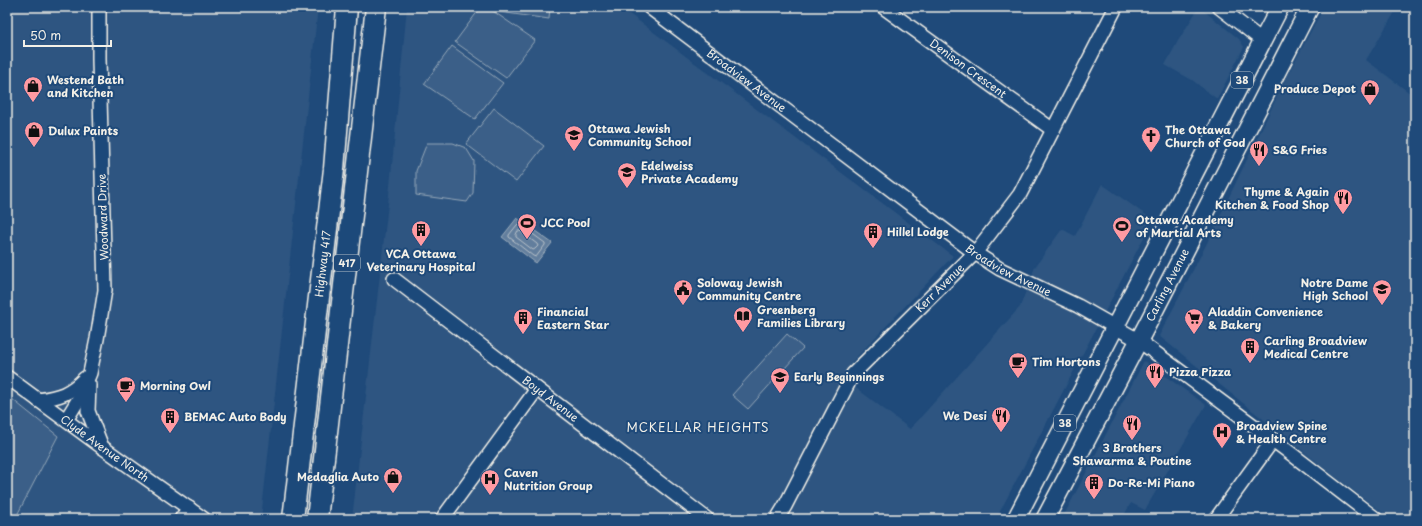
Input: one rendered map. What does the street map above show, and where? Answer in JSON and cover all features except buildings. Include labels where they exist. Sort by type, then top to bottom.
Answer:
[{"type":"highway","name":"Highway 417","points":[[293,519],[334,169],[347,7]]},
{"type":"highway","name":"417","points":[[318,519],[376,7]]},
{"type":"main road","name":"38","points":[[1016,519],[1280,7]]},
{"type":"main road","name":"Carling Avenue","points":[[1045,519],[1310,7]]},
{"type":"street","name":"Woodward Drive","points":[[66,420],[80,398],[90,373],[105,290],[99,7]]},
{"type":"street","name":"Broadview Avenue","points":[[649,7],[975,253],[1000,269],[1078,306],[1138,340],[1273,440],[1376,519]]},
{"type":"street","name":"Denison Crescent","points":[[883,7],[1053,130]]},
{"type":"street","name":"Kerr Avenue","points":[[777,519],[853,374],[975,253],[1020,194],[1116,7]]},
{"type":"street","points":[[1218,7],[1263,41]]},
{"type":"street","name":"Boyd Avenue","points":[[394,279],[707,519]]},
{"type":"street","points":[[38,400],[65,394],[76,388],[90,373]]},
{"type":"street","points":[[90,373],[88,411],[102,447]]},
{"type":"street","name":"Clyde Avenue North","points":[[7,377],[102,447],[204,519]]},
{"type":"street","points":[[447,517],[537,389]]},
{"type":"street","points":[[1216,519],[1273,440]]},
{"type":"street","points":[[181,519],[189,508]]},
{"type":"shaded area","points":[[7,7],[318,7],[261,519],[15,519],[58,436],[7,395]]},
{"type":"shaded area","points":[[407,7],[620,7],[953,256],[852,362],[843,378],[910,429],[1020,307],[1035,267],[1062,229],[1075,236],[1102,184],[1153,220],[996,519],[352,519],[390,186]]},
{"type":"shaded area","points":[[481,7],[487,7],[535,40],[506,78],[455,42]]},
{"type":"shaded area","points":[[494,7],[550,7],[549,19],[499,12]]},
{"type":"shaded area","points":[[1199,7],[1239,39],[1244,47],[1217,99],[1192,80],[1165,65]]},
{"type":"shaded area","points":[[1324,7],[1398,7],[1366,60],[1415,97],[1415,519],[1391,519],[1333,475],[1159,336],[1206,245],[1286,78]]},
{"type":"shaded area","points":[[452,46],[503,83],[475,119],[424,84]]},
{"type":"shaded area","points":[[494,108],[544,146],[516,182],[466,144]]},
{"type":"shaded area","points":[[427,143],[453,143],[466,148],[474,161],[473,193],[467,202],[416,195],[416,171]]},
{"type":"shaded area","points":[[787,334],[803,348],[748,409],[732,395]]},
{"type":"shaded area","points":[[1144,361],[1206,405],[1145,510],[1131,503],[1122,519],[1062,519]]},
{"type":"shaded area","points":[[7,395],[58,436],[15,519],[7,519]]},
{"type":"water","name":"JCC Pool","points":[[517,218],[552,243],[536,263],[502,237]]},
{"type":"place","name":"Westend Bath and Kitchen","points":[[33,103]]},
{"type":"place","name":"Produce Depot","points":[[1370,106]]},
{"type":"place","name":"Dulux Paints","points":[[34,148]]},
{"type":"place","name":"Ottawa Jewish Community School","points":[[574,152]]},
{"type":"place","name":"The Ottawa Church of God","points":[[1151,153]]},
{"type":"place","name":"S&G Fries","points":[[1259,167]]},
{"type":"place","name":"Edelweiss Private Academy","points":[[627,189]]},
{"type":"place","name":"Thyme & Again Kitchen & Food Shop","points":[[1343,215]]},
{"type":"place","name":"JCC Pool","points":[[527,240]]},
{"type":"place","name":"Ottawa Academy of Martial Arts","points":[[1122,243]]},
{"type":"place","name":"VCA Ottawa Veterinary Hospital","points":[[421,247]]},
{"type":"place","name":"Hillel Lodge","points":[[873,249]]},
{"type":"place","name":"Soloway Jewish Community Centre","points":[[683,306]]},
{"type":"place","name":"Notre Dame High School","points":[[1382,306]]},
{"type":"place","name":"Greenberg Families Library","points":[[743,333]]},
{"type":"place","name":"Financial Eastern Star","points":[[523,335]]},
{"type":"place","name":"Aladdin Convenience & Bakery","points":[[1194,335]]},
{"type":"place","name":"Carling Broadview Medical Centre","points":[[1250,364]]},
{"type":"place","name":"Tim Hortons","points":[[1018,379]]},
{"type":"place","name":"Pizza Pizza","points":[[1155,389]]},
{"type":"place","name":"Early Beginnings","points":[[780,394]]},
{"type":"place","name":"Morning Owl","points":[[126,403]]},
{"type":"place","name":"We Desi","points":[[1001,433]]},
{"type":"place","name":"BEMAC Auto Body","points":[[170,434]]},
{"type":"place","name":"3 Brothers Shawarma & Poutine","points":[[1132,441]]},
{"type":"place","name":"Broadview Spine & Health Centre","points":[[1222,449]]},
{"type":"place","name":"Medaglia Auto","points":[[393,494]]},
{"type":"place","name":"Caven Nutrition Group","points":[[490,496]]},
{"type":"place","name":"Do-Re-Mi Piano","points":[[1094,500]]},
{"type":"district","name":"MCKELLAR HEIGHTS","points":[[698,428]]}]
